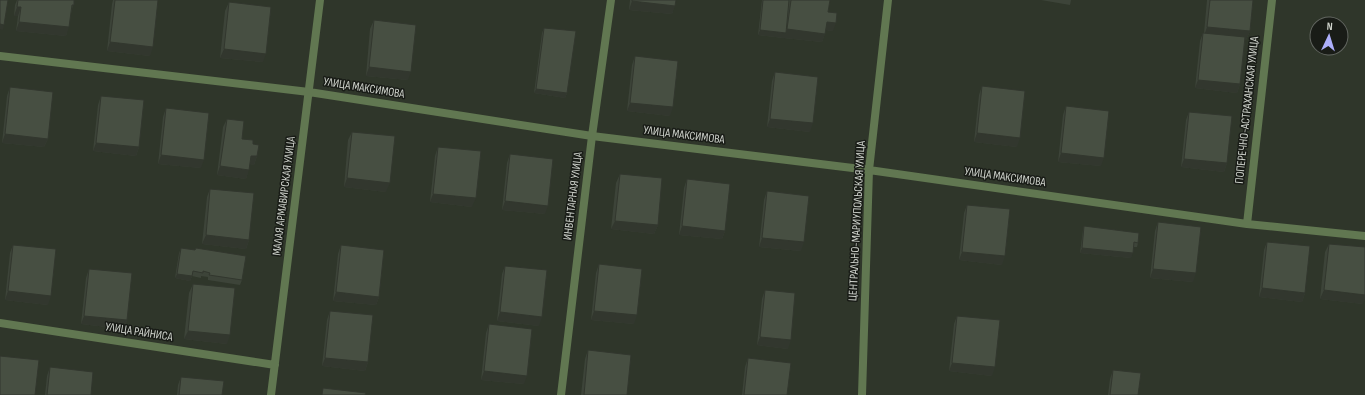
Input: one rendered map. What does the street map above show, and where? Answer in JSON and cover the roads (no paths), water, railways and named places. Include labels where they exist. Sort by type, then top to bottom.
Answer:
[{"type":"street","name":"МАЛАЯ АРМАВИРСКАЯ УЛИЦА","points":[[271,395],[320,0]]},
{"type":"street","name":"ИНВЕНТАРНАЯ УЛИЦА","points":[[561,395],[592,136],[611,0]]},
{"type":"street","name":"ЦЕНТРАЛЬНО-МАРИУПОЛЬСКАЯ УЛИЦА","points":[[862,395],[869,170],[888,0]]},
{"type":"street","name":"ПОПЕРЕЧНО-АСТРАХАНСКАЯ УЛИЦА","points":[[1247,224],[1272,0]]},
{"type":"street","name":"УЛИЦА МАКСИМОВА","points":[[0,56],[309,92],[592,136],[869,170],[1247,224],[1365,236]]},
{"type":"street","name":"УЛИЦА РАЙНИСА","points":[[0,323],[275,365]]}]
